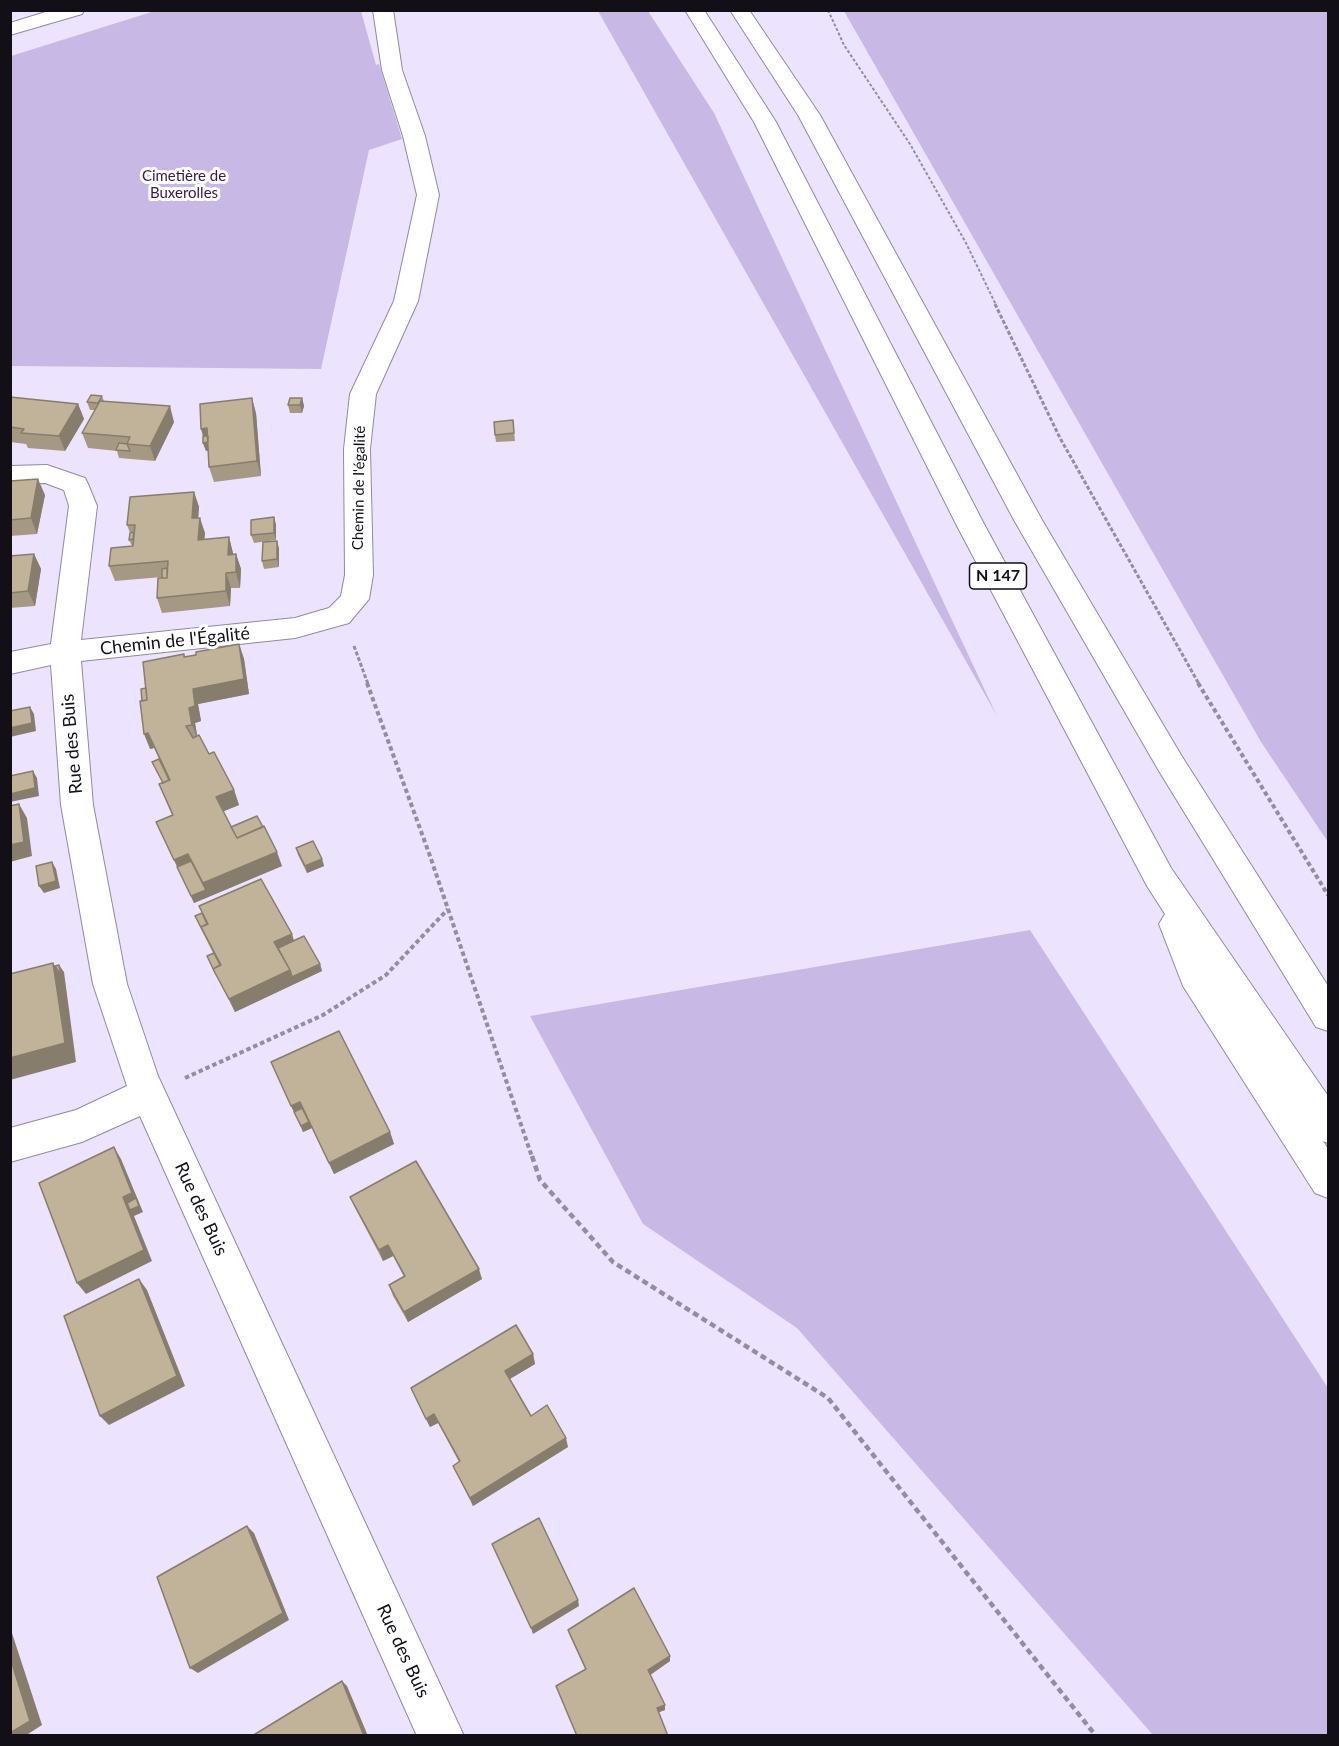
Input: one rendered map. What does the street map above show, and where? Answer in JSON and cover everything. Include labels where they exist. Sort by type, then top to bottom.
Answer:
[{"type":"main road","points":[[10,29],[75,10]]},
{"type":"main road","name":"Chemin de l'égalité","points":[[339,616],[356,599],[359,575],[357,449],[363,394],[406,302],[428,195],[414,136],[392,70],[383,10]]},
{"type":"main road","name":"N 147","points":[[694,10],[725,55],[810,205],[970,524],[1159,877],[1329,1126]]},
{"type":"main road","name":"N 147","points":[[739,10],[809,115],[1028,520],[1170,763],[1329,1016]]},
{"type":"main road","name":"Rue des Buis","points":[[10,475],[47,474],[75,484],[83,506],[65,652],[77,805],[110,984],[148,1094],[441,1736]]},
{"type":"main road","name":"Chemin de l'Égalité","points":[[10,663],[65,652],[295,628],[339,616]]},
{"type":"main road","points":[[1159,877],[1195,976],[1329,1181]]},
{"type":"main road","points":[[10,1145],[82,1125],[148,1094]]},
{"type":"path","points":[[828,10],[844,45],[910,144],[966,243],[1060,438],[1170,637],[1329,895]]},
{"type":"path","points":[[339,616],[348,629],[448,909],[540,1180],[613,1262],[828,1398],[1096,1736]]},
{"type":"path","points":[[148,1094],[323,1015],[386,975],[448,909]]},
{"type":"green space","name":"Cimetière de Buxerolles","points":[[158,10],[361,11],[376,65],[379,64],[402,139],[369,150],[321,369],[11,366],[11,56]]},
{"type":"green space","points":[[598,11],[648,11],[714,113],[997,716]]},
{"type":"green space","points":[[844,11],[1328,11],[1328,842],[1261,742]]},
{"type":"green space","points":[[1030,930],[1328,1388],[1328,1735],[1153,1735],[797,1328],[643,1224],[530,1016]]},
{"type":"building","points":[[91,395],[102,396],[98,403],[87,402]]},
{"type":"building","points":[[10,397],[78,404],[59,436],[21,433],[24,429],[10,427]]},
{"type":"building","points":[[252,398],[257,461],[209,467],[207,428],[201,429],[200,404]]},
{"type":"building","points":[[290,398],[302,398],[300,405],[288,405]]},
{"type":"building","points":[[100,401],[170,406],[150,446],[127,444],[130,437],[82,433]]},
{"type":"building","points":[[513,420],[514,433],[495,435],[494,422]]},
{"type":"building","points":[[203,436],[208,436],[208,442],[203,443]]},
{"type":"building","points":[[119,443],[127,444],[130,451],[116,450]]},
{"type":"building","points":[[38,479],[31,518],[10,520],[10,481]]},
{"type":"building","points":[[194,492],[192,518],[200,518],[198,540],[229,537],[228,555],[236,554],[236,572],[226,573],[226,591],[157,598],[158,578],[167,578],[168,561],[109,566],[111,548],[133,546],[135,525],[127,525],[130,497]]},
{"type":"building","points":[[274,517],[274,533],[251,535],[251,520]]},
{"type":"building","points":[[134,532],[133,539],[129,540],[130,533]]},
{"type":"building","points":[[277,541],[277,559],[262,561],[263,542]]},
{"type":"building","points":[[34,554],[28,591],[10,593],[10,556]]},
{"type":"building","points":[[167,568],[167,578],[162,578],[162,569]]},
{"type":"building","points":[[239,644],[244,679],[193,689],[195,706],[189,708],[192,725],[186,726],[193,738],[199,735],[209,754],[214,752],[234,790],[216,797],[237,838],[264,826],[277,852],[203,883],[188,854],[174,860],[156,822],[173,815],[159,784],[170,780],[148,733],[144,734],[140,701],[147,700],[143,662],[184,654],[184,657],[196,655],[196,652]]},
{"type":"building","points":[[146,688],[147,700],[142,701],[141,689]]},
{"type":"building","points":[[30,707],[32,723],[10,728],[10,711]]},
{"type":"building","points":[[159,759],[169,780],[163,783],[152,762]]},
{"type":"building","points":[[33,771],[35,788],[10,794],[10,776]]},
{"type":"building","points":[[19,804],[24,842],[10,845],[10,806]]},
{"type":"building","points":[[257,816],[263,827],[237,838],[231,827]]},
{"type":"building","points":[[313,841],[322,859],[305,866],[296,848]]},
{"type":"building","points":[[191,861],[206,890],[191,896],[177,867]]},
{"type":"building","points":[[52,862],[56,881],[39,886],[36,866]]},
{"type":"building","points":[[261,879],[292,934],[274,942],[290,970],[229,999],[213,969],[221,965],[201,927],[208,924],[199,906]]},
{"type":"building","points":[[202,913],[207,924],[201,927],[204,933],[195,916]]},
{"type":"building","points":[[304,936],[320,964],[292,977],[278,948]]},
{"type":"building","points":[[214,953],[220,965],[213,969],[207,956]]},
{"type":"building","points":[[53,963],[65,1043],[10,1058],[10,974]]},
{"type":"building","points":[[59,965],[61,976],[55,966]]},
{"type":"building","points":[[339,1031],[390,1132],[329,1163],[300,1102],[291,1106],[271,1062]]},
{"type":"building","points":[[302,1108],[309,1122],[301,1126],[294,1112]]},
{"type":"building","points":[[114,1147],[132,1193],[123,1197],[144,1250],[77,1283],[39,1183]]},
{"type":"building","points":[[416,1161],[479,1269],[404,1312],[389,1285],[405,1276],[388,1245],[379,1250],[350,1197]]},
{"type":"building","points":[[136,1198],[139,1206],[130,1210],[127,1203]]},
{"type":"building","points":[[139,1279],[177,1376],[100,1416],[64,1316]]},
{"type":"building","points":[[516,1325],[533,1354],[505,1371],[531,1416],[547,1405],[566,1438],[470,1498],[453,1466],[460,1461],[434,1414],[426,1419],[411,1388]]},
{"type":"building","points":[[539,1518],[578,1600],[531,1628],[492,1544]]},
{"type":"building","points":[[247,1526],[283,1613],[190,1668],[157,1577]]},
{"type":"building","points":[[634,1588],[670,1656],[648,1670],[665,1705],[657,1708],[668,1736],[577,1736],[556,1686],[586,1669],[568,1630]]},
{"type":"building","points":[[10,1657],[30,1721],[10,1733]]},
{"type":"building","points":[[342,1681],[364,1736],[252,1736]]}]
